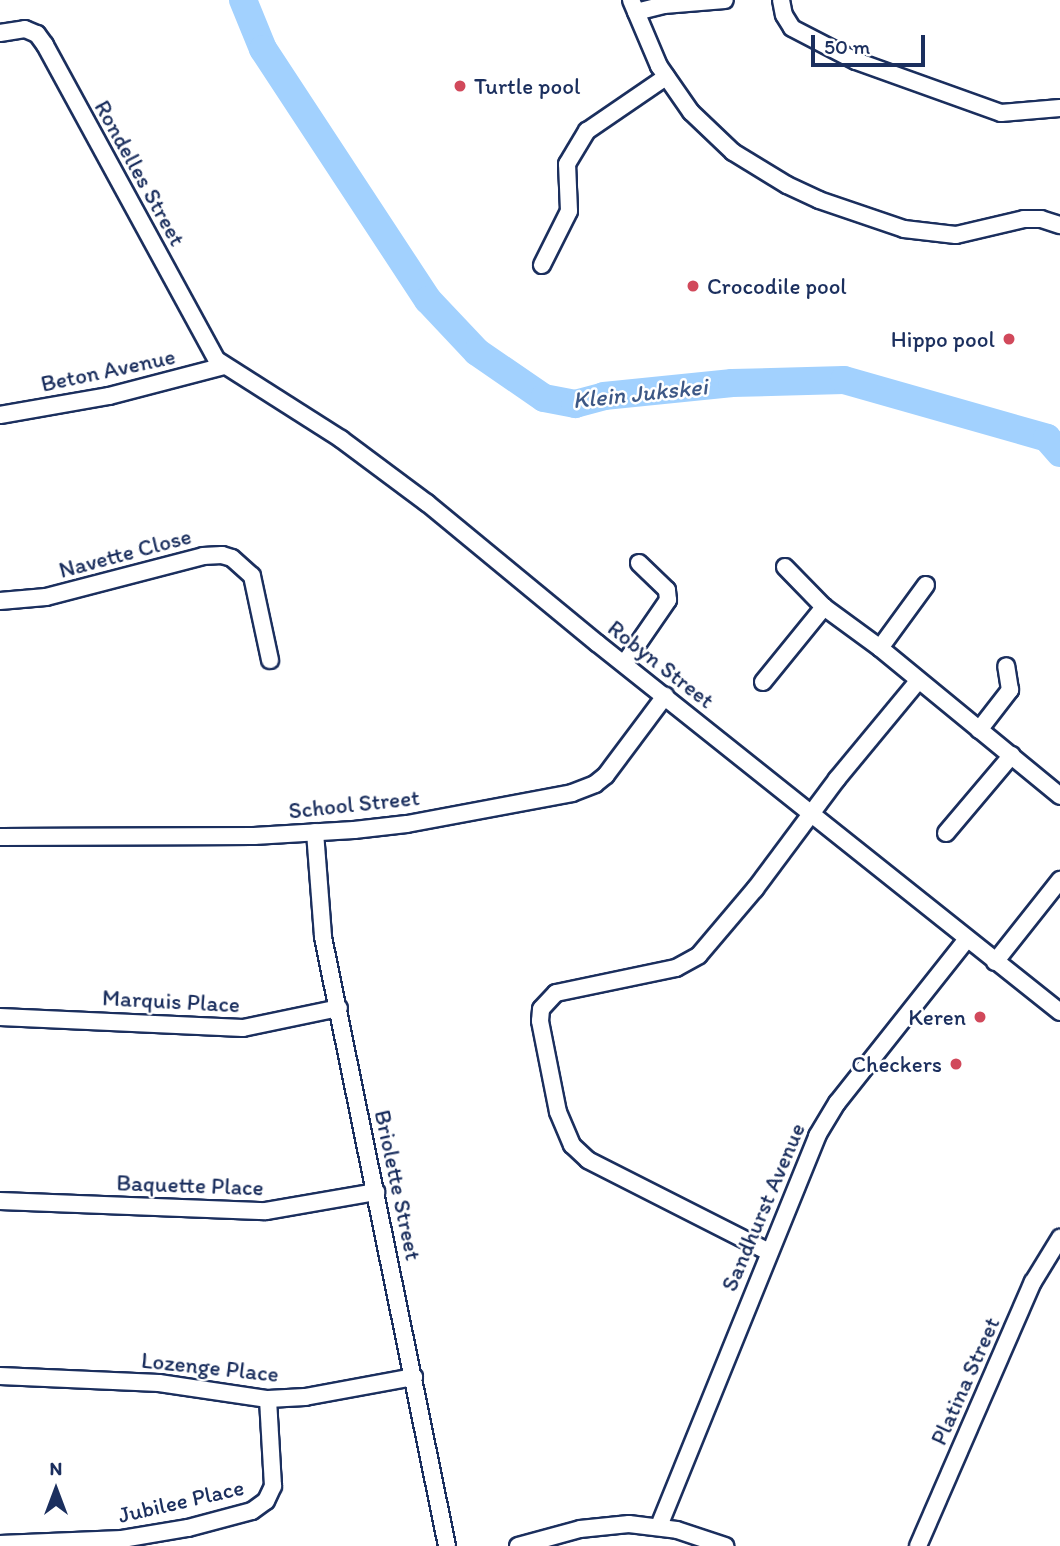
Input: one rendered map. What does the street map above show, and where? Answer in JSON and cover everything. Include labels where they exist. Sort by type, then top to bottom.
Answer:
[{"type":"street","points":[[725,0],[634,6],[666,77],[691,112],[733,152],[753,166],[819,200],[896,227],[940,234],[964,234],[1024,219],[1041,219],[1060,225]]},
{"type":"street","points":[[781,0],[792,28],[856,61],[991,110],[1013,113],[1060,108]]},
{"type":"street","name":"Rondelles Street","points":[[0,33],[25,29],[37,34],[45,45],[203,338],[224,366]]},
{"type":"street","points":[[542,265],[569,211],[567,164],[587,131],[666,77]]},
{"type":"street","name":"Beton Avenue","points":[[0,415],[109,396],[224,366]]},
{"type":"street","name":"Robyn Street","points":[[224,366],[331,433],[427,503],[811,815],[1060,1012]]},
{"type":"street","name":"Navette Close","points":[[0,601],[46,597],[203,556],[222,555],[232,558],[252,576],[270,660]]},
{"type":"street","points":[[624,664],[661,615],[668,600],[667,590],[639,563]]},
{"type":"street","points":[[785,567],[824,607],[880,648],[1060,796]]},
{"type":"street","points":[[880,648],[926,585]]},
{"type":"street","points":[[763,682],[824,607]]},
{"type":"street","points":[[979,730],[1010,690],[1006,666]]},
{"type":"street","points":[[769,1252],[597,1165],[572,1145],[565,1134],[558,1112],[540,1015],[546,1000],[556,993],[677,968],[694,960],[755,889],[836,779],[918,681]]},
{"type":"street","name":"School Street","points":[[0,838],[254,836],[315,832],[407,824],[586,788],[606,775],[665,696]]},
{"type":"street","points":[[946,833],[1012,755]]},
{"type":"street","name":"Briolette Street","points":[[315,832],[321,925],[447,1546]]},
{"type":"street","points":[[995,962],[1060,880]]},
{"type":"street","name":"Sandhurst Avenue","points":[[660,1526],[825,1119],[967,939]]},
{"type":"street","name":"Marquis Place","points":[[0,1017],[243,1028],[339,1008]]},
{"type":"street","name":"Baquette Place","points":[[0,1201],[276,1211],[376,1192]]},
{"type":"street","name":"Platina Street","points":[[918,1546],[1033,1282],[1060,1238]]},
{"type":"street","name":"Lozenge Place","points":[[0,1376],[159,1383],[268,1399],[305,1396],[414,1377]]},
{"type":"street","name":"Jubilee Place","points":[[0,1544],[121,1539],[188,1528],[252,1511],[265,1501],[272,1486],[268,1399]]},
{"type":"street","points":[[517,1546],[598,1526],[660,1526],[692,1533],[725,1546]]},
{"type":"waterway","name":"Klein Jukskei","points":[[243,0],[263,49],[428,300],[477,352],[544,398],[575,404],[604,396],[732,383],[844,380],[1047,438],[1060,453]]},
{"type":"place","name":"Turtle pool","points":[[460,86]]},
{"type":"place","name":"Crocodile pool","points":[[693,286]]},
{"type":"place","name":"Hippo pool","points":[[1009,339]]},
{"type":"place","name":"Keren","points":[[980,1017]]},
{"type":"place","name":"Checkers","points":[[956,1064]]}]
